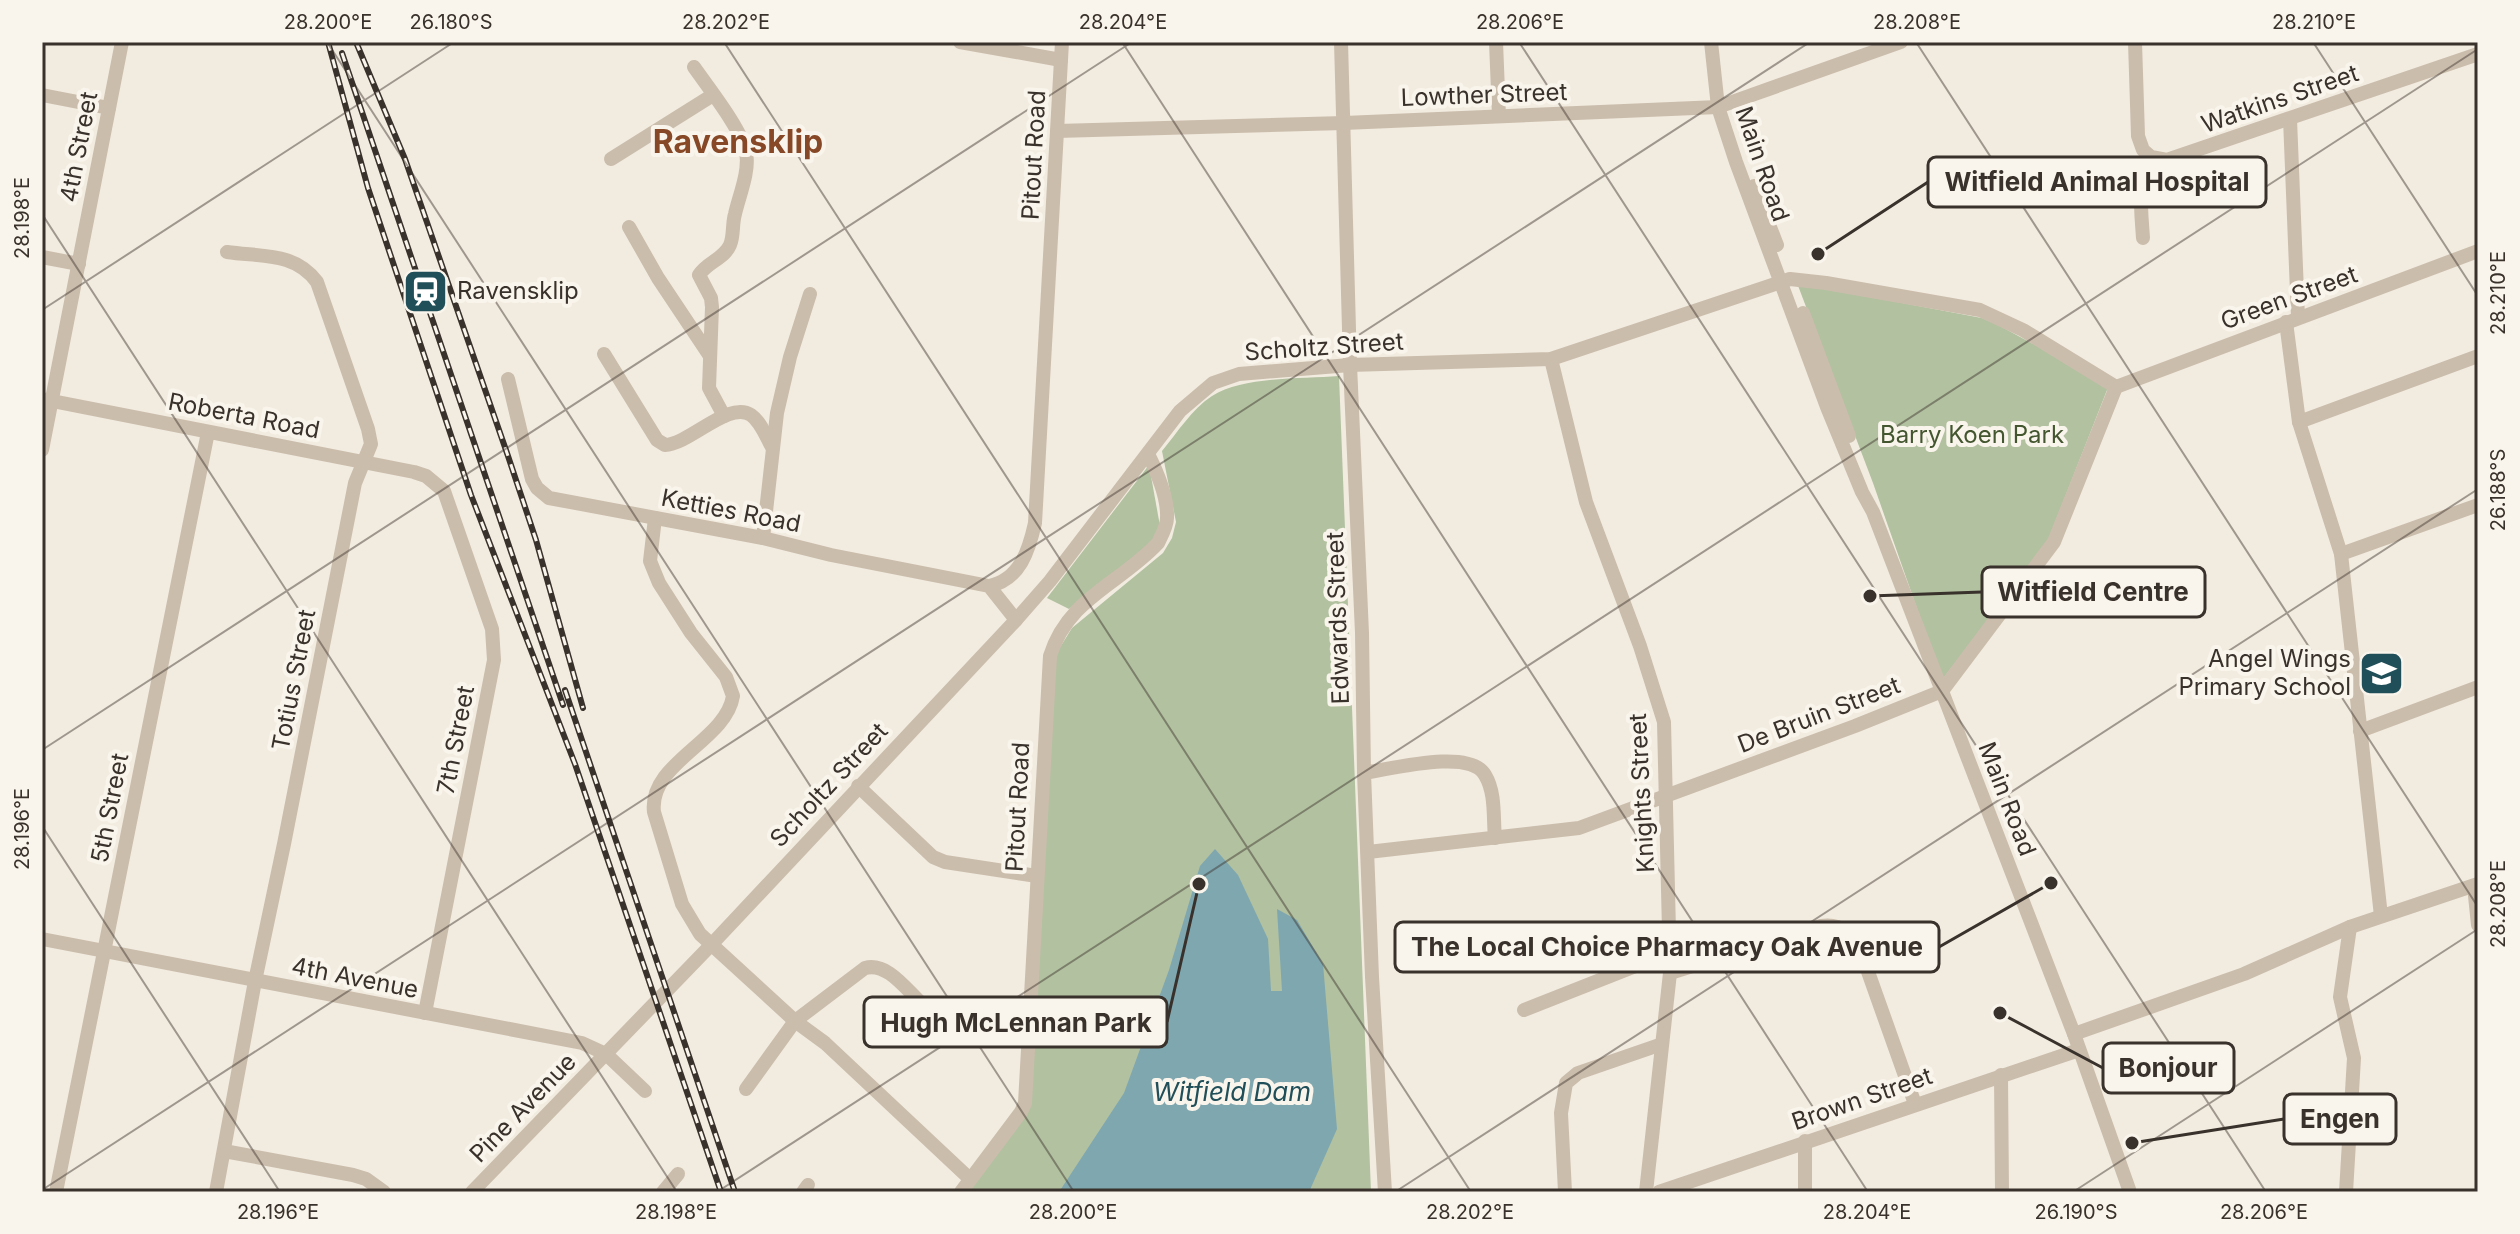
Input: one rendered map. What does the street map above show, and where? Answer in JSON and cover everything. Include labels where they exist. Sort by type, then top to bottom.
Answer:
[{"type":"street","name":"4th Street","points":[[42,450],[47,400],[79,264],[122,42]]},
{"type":"street","points":[[960,42],[1061,60]]},
{"type":"street","name":"Pitout Road","points":[[989,586],[1003,582],[1017,568],[1030,545],[1035,523],[1062,42]]},
{"type":"street","name":"Edwards Street","points":[[1341,42],[1350,365],[1362,633],[1364,773],[1385,1192]]},
{"type":"street","points":[[1496,42],[1499,116]]},
{"type":"street","name":"Main Road","points":[[1711,42],[1720,103],[1785,280],[1869,489],[1873,512],[2074,1034],[2130,1192]]},
{"type":"street","name":"Lowther Street","points":[[1057,131],[1344,123],[1720,103],[1901,42]]},
{"type":"street","points":[[2135,42],[2137,126],[2139,141],[2147,153],[2140,187],[2143,238]]},
{"type":"street","name":"Watkins Street","points":[[2147,153],[2167,160],[2184,156],[2478,54]]},
{"type":"street","points":[[694,67],[741,139],[747,159],[731,242],[725,253],[705,266],[699,275],[711,298],[710,393],[724,416]]},
{"type":"street","points":[[42,95],[109,108]]},
{"type":"street","points":[[611,159],[713,95]]},
{"type":"street","points":[[2290,119],[2292,320],[2299,422],[2341,554],[2381,916]]},
{"type":"street","points":[[629,227],[658,278],[710,356]]},
{"type":"street","name":"Green Street","points":[[2116,387],[2478,251]]},
{"type":"street","name":"Totius Street","points":[[216,1192],[355,483],[371,444],[317,282],[301,264],[290,260],[227,252]]},
{"type":"street","points":[[42,257],[79,264]]},
{"type":"street","name":"Scholtz Street","points":[[606,1054],[1016,620],[1050,581],[1188,403],[1220,379],[1249,372],[1350,365],[1551,359],[1785,280],[1826,283],[1980,310],[2056,349],[2116,387]]},
{"type":"street","points":[[763,538],[772,447],[790,357],[810,294]]},
{"type":"street","points":[[604,354],[657,440],[665,445],[683,441],[724,416],[738,412],[752,416],[772,447]]},
{"type":"street","points":[[2299,422],[2478,356]]},
{"type":"street","name":"Knights Street","points":[[1551,359],[1586,502],[1640,646],[1664,722],[1671,952],[1646,1192]]},
{"type":"street","name":"Ketties Road","points":[[508,379],[532,479],[540,492],[556,501],[763,538],[831,555],[989,586]]},
{"type":"street","points":[[1942,691],[2054,542],[2116,387]]},
{"type":"street","name":"Roberta Road","points":[[47,400],[363,461],[414,472],[437,483]]},
{"type":"street","name":"5th Street","points":[[56,1192],[208,432]]},
{"type":"street","name":"Pitout Road","points":[[961,1192],[1025,1103],[1050,656],[1057,635],[1069,617],[1158,543],[1166,525],[1167,513],[1148,454]]},
{"type":"street","name":"7th Street","points":[[425,1013],[495,645],[449,502],[437,483]]},
{"type":"street","points":[[2341,554],[2478,505]]},
{"type":"street","points":[[655,518],[650,561],[659,583],[691,633],[726,677],[733,696],[727,714],[662,780],[653,799],[654,812],[682,904],[711,945],[795,1021],[825,1043],[970,1179]]},
{"type":"street","points":[[989,586],[1016,620]]},
{"type":"street","points":[[2360,731],[2478,687]]},
{"type":"street","name":"De Bruin Street","points":[[1368,852],[1573,829],[1942,691]]},
{"type":"street","points":[[1364,773],[1455,760],[1471,763],[1484,772],[1490,784],[1495,838]]},
{"type":"street","points":[[858,786],[933,857],[945,862],[1037,876]]},
{"type":"street","points":[[2074,1034],[2244,974],[2350,927],[2476,885],[2478,925]]},
{"type":"street","points":[[1670,973],[1821,926],[1830,924],[1847,930],[1861,952],[1915,1104]]},
{"type":"street","points":[[2346,1192],[2354,1058],[2340,997],[2350,927]]},
{"type":"street","name":"4th Avenue","points":[[42,939],[582,1043],[606,1054],[645,1091]]},
{"type":"street","points":[[1524,1010],[1671,952]]},
{"type":"street","points":[[746,1089],[795,1021],[852,976],[874,966],[886,971],[921,1003]]},
{"type":"street","points":[[1565,1192],[1561,1113],[1566,1083],[1578,1073],[1662,1044]]},
{"type":"street","name":"Brown Street","points":[[1659,1192],[2079,1050]]},
{"type":"street","name":"Pine Avenue","points":[[472,1192],[606,1054]]},
{"type":"street","points":[[2001,1075],[2002,1192]]},
{"type":"street","points":[[1805,1141],[1805,1192]]},
{"type":"street","points":[[224,1151],[353,1175],[366,1179],[384,1192]]},
{"type":"street","points":[[663,1192],[678,1174]]},
{"type":"green space","name":"Barry Koen Park","points":[[1797,283],[1987,319],[2109,385],[2047,543],[1942,680],[1873,483]]},
{"type":"green space","points":[[1339,376],[1371,1192],[968,1192],[1028,1107],[1051,662],[1072,628],[1163,553],[1172,538],[1176,522],[1162,451],[1198,408],[1212,396],[1240,385]]},
{"type":"green space","points":[[1149,465],[1160,526],[1152,543],[1069,609],[1047,598]]},
{"type":"water","name":"Witfield Dam","points":[[1215,849],[1238,875],[1268,939],[1271,991],[1282,991],[1277,909],[1297,920],[1323,964],[1337,1129],[1309,1192],[1059,1192],[1124,1093],[1169,970],[1200,866]]},
{"type":"railway","points":[[328,42],[368,188],[471,495],[575,764],[721,1192]]},
{"type":"railway","points":[[356,42],[405,159],[508,456],[536,540],[583,708]]},
{"type":"railway","points":[[342,53],[563,705]]},
{"type":"railway","points":[[565,690],[735,1192]]},
{"type":"place","name":"Witfield Animal Hospital","points":[[1818,254]]},
{"type":"place","name":"Ravensklip","points":[[426,291]]},
{"type":"place","name":"Witfield Centre","points":[[1870,596]]},
{"type":"place","name":"Angel Wings Primary School","points":[[2382,673]]},
{"type":"place","name":"The Local Choice Pharmacy Oak Avenue","points":[[2051,883]]},
{"type":"place","name":"Hugh McLennan Park","points":[[1199,884]]},
{"type":"place","name":"Bonjour","points":[[2000,1013]]},
{"type":"place","name":"Engen","points":[[2132,1143]]},
{"type":"district","name":"Ravensklip","points":[[738,142]]}]
